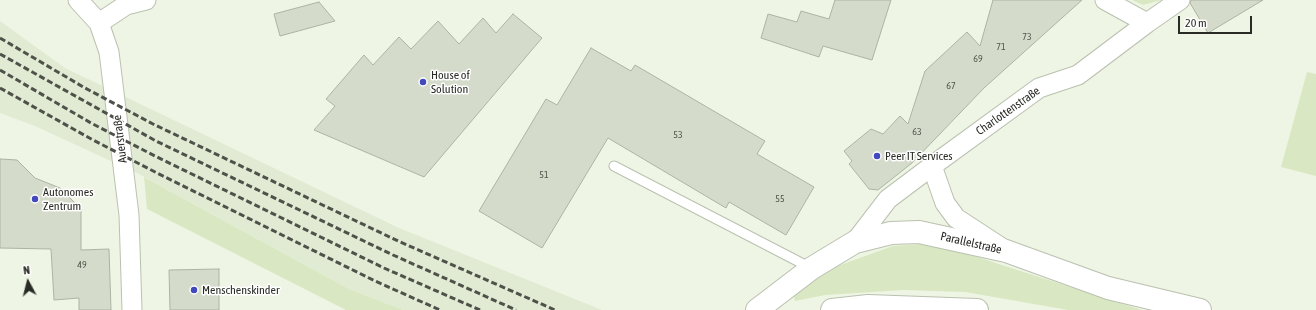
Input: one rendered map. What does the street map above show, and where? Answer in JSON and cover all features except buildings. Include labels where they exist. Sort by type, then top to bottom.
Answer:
[{"type":"street","points":[[78,0],[99,23],[126,5],[146,0]]},
{"type":"street","points":[[1105,0],[1146,23]]},
{"type":"street","name":"Charlottenstraße","points":[[854,242],[888,199],[932,166],[1039,88],[1078,76],[1146,23],[1180,0]]},
{"type":"street","name":"Auerstraße","points":[[99,23],[110,52],[129,215],[132,310]]},
{"type":"street","points":[[932,166],[945,202],[956,218],[1006,251]]},
{"type":"street","name":"Parallelstraße","points":[[757,310],[812,268],[854,242],[892,233],[919,232],[1006,251],[1108,288],[1200,310]]},
{"type":"street","points":[[832,310],[868,306],[977,310]]},
{"type":"lane","points":[[614,166],[812,268]]},
{"type":"shaded area","points":[[1132,0],[1162,0],[1143,5]]},
{"type":"shaded area","points":[[0,21],[65,68],[399,228],[602,310],[403,310],[349,289],[139,174],[35,126],[0,113]]},
{"type":"shaded area","points":[[1307,72],[1316,74],[1316,176],[1281,167]]},
{"type":"shaded area","points":[[144,177],[349,289],[403,310],[346,310],[147,209]]},
{"type":"shaded area","points":[[935,243],[1142,310],[1068,310],[965,292],[904,290],[825,295],[795,301],[793,293],[829,269],[893,246]]},
{"type":"railway","points":[[0,38],[85,88],[153,124],[398,241],[555,310]]},
{"type":"railway","points":[[0,54],[156,141],[393,255],[516,310]]},
{"type":"railway","points":[[0,70],[91,123],[157,157],[384,268],[480,310]]},
{"type":"railway","points":[[0,88],[93,140],[157,173],[375,281],[440,310]]},
{"type":"place","name":"House of Solution","points":[[423,82]]},
{"type":"place","name":"Peer IT Services","points":[[877,156]]},
{"type":"place","name":"Autonomes Zentrum","points":[[35,199]]},
{"type":"place","name":"Menschenskinder","points":[[194,290]]}]
